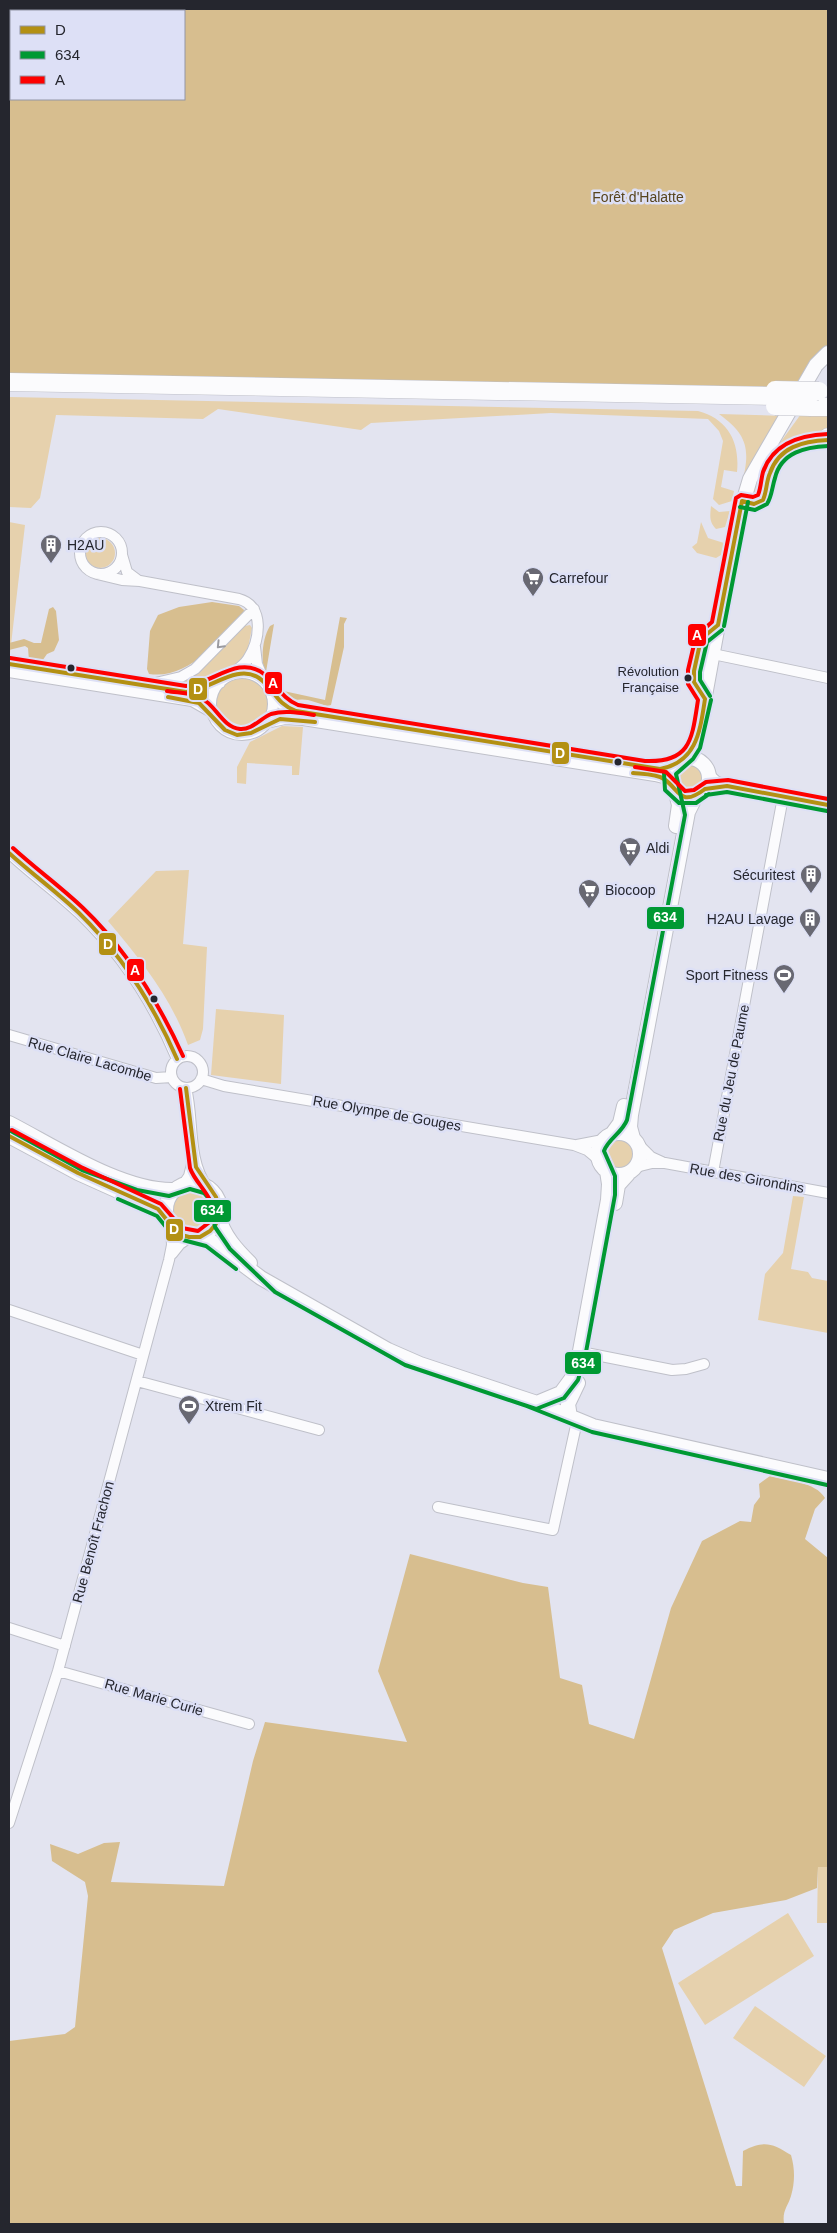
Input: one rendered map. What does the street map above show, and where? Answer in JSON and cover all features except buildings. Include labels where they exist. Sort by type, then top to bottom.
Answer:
[{"type":"highway","points":[[9,382],[733,395],[778,402]]},
{"type":"highway","points":[[9,392],[778,402],[822,398]]},
{"type":"street","points":[[438,1507],[553,1530],[573,1419],[569,1400],[580,1378],[609,1194],[607,1172],[598,1160],[599,1148],[619,1126],[622,1114],[677,822],[679,804],[670,775],[693,749],[698,734],[742,501],[778,402],[828,353]]},
{"type":"street","points":[[742,501],[754,504],[763,500],[773,465],[787,450],[803,441],[827,439]]},
{"type":"street","points":[[9,664],[192,692],[206,689],[224,679],[248,660],[255,641],[258,621],[254,610],[246,602],[97,574],[88,569],[81,558],[81,546],[89,536],[101,532],[113,535],[121,545],[127,572],[140,581]]},
{"type":"street","points":[[97,574],[112,570],[120,563],[122,555]]},
{"type":"street","points":[[147,686],[181,677],[195,669],[254,610]]},
{"type":"street","points":[[255,641],[257,664],[272,697],[272,711],[266,724]]},
{"type":"street","points":[[713,654],[828,678]]},
{"type":"street","points":[[9,672],[192,701],[213,714],[224,729],[236,734],[253,733],[266,724],[285,719],[303,720],[655,776],[663,778],[684,798],[728,786]]},
{"type":"street","points":[[213,714],[212,697],[224,679],[245,673],[264,681]]},
{"type":"street","points":[[272,697],[287,708],[310,713],[651,768],[663,769],[694,760],[716,781],[728,786],[828,805]]},
{"type":"street","points":[[537,1403],[554,1398],[568,1387],[584,1350],[617,1189],[640,1157],[630,1127],[631,1115],[689,807],[701,793],[705,769],[699,755],[698,734]]},
{"type":"street","name":"Rue du Jeu de Paume","points":[[713,1172],[783,797]]},
{"type":"street","points":[[9,854],[78,912],[114,950],[148,998],[177,1059]]},
{"type":"street","name":"Rue Claire Lacombe","points":[[9,1035],[156,1078],[172,1077]]},
{"type":"street","points":[[187,1056],[196,1059],[202,1067],[201,1079],[196,1085],[186,1088],[178,1085],[172,1077],[172,1067],[177,1059],[187,1056]]},
{"type":"street","name":"Rue Olympe de Gouges","points":[[201,1079],[224,1086],[574,1145],[587,1150],[598,1160]]},
{"type":"street","points":[[186,1088],[192,1119],[194,1156],[197,1171],[206,1187],[217,1198],[219,1216],[225,1232],[238,1251],[278,1287]]},
{"type":"street","points":[[9,1124],[106,1173],[147,1186],[179,1187],[195,1183],[206,1187]]},
{"type":"street","points":[[608,1137],[624,1133],[636,1141]]},
{"type":"street","points":[[9,1136],[78,1173],[158,1209],[178,1233],[214,1243],[254,1274],[408,1359],[537,1403],[593,1426],[828,1479]]},
{"type":"street","name":"Rue Olympe de Gouges","points":[[574,1145],[608,1137]]},
{"type":"street","name":"Rue des Girondins","points":[[636,1141],[651,1157],[665,1163]]},
{"type":"street","points":[[168,1221],[167,1201],[190,1172],[194,1156]]},
{"type":"street","name":"Rue des Girondins","points":[[632,1170],[652,1162],[665,1163],[828,1193]]},
{"type":"street","points":[[607,1172],[616,1175],[632,1170]]},
{"type":"street","points":[[195,1237],[211,1230],[219,1216]]},
{"type":"street","name":"Rue Benoît Frachon","points":[[9,1823],[65,1646],[169,1260],[172,1244],[168,1221]]},
{"type":"street","name":"Rue Benoît Frachon","points":[[169,1260],[177,1246],[195,1237]]},
{"type":"street","points":[[9,1310],[143,1355]]},
{"type":"street","points":[[584,1350],[672,1370],[686,1369],[704,1364]]},
{"type":"street","points":[[137,1381],[319,1430]]},
{"type":"street","points":[[9,1628],[65,1646]]},
{"type":"street","name":"Rue Marie Curie","points":[[58,1670],[249,1724]]},
{"type":"shaded area","points":[[9,397],[698,411],[717,420],[730,433],[736,451],[737,472],[724,470],[721,487],[734,491],[732,501],[719,505],[713,499],[723,441],[719,431],[708,419],[551,413],[371,423],[361,430],[218,409],[203,419],[56,415],[40,498],[31,508],[9,507]]},
{"type":"shaded area","points":[[719,414],[785,416],[742,484],[746,462],[745,444],[736,429]]},
{"type":"shaded area","points":[[801,414],[828,415],[828,433],[824,436],[794,440],[782,448],[774,460],[764,488],[756,500],[750,498],[755,477]]},
{"type":"shaded area","points":[[711,506],[719,512],[730,511],[725,527],[716,529],[712,524],[710,519]]},
{"type":"shaded area","points":[[9,522],[25,525],[10,653],[9,652]]},
{"type":"shaded area","points":[[701,522],[708,538],[724,543],[721,555],[716,558],[697,553],[692,547],[697,543]]},
{"type":"shaded area","points":[[100,538],[111,542],[115,553],[111,564],[100,568],[89,564],[85,553],[89,542]]},
{"type":"shaded area","points":[[250,625],[252,628],[246,658],[210,684],[193,689],[165,685],[200,670],[245,626]]},
{"type":"shaded area","points":[[242,678],[252,680],[260,686],[266,694],[268,704],[266,714],[260,722],[252,728],[242,730],[232,728],[224,722],[218,714],[216,704],[218,694],[224,686],[232,680]]},
{"type":"shaded area","points":[[282,726],[303,727],[299,775],[292,775],[292,766],[247,763],[246,784],[237,783],[237,767],[250,742]]},
{"type":"shaded area","points":[[689,765],[698,769],[702,778],[698,787],[689,791],[680,787],[676,778],[680,769]]},
{"type":"shaded area","points":[[189,870],[183,944],[207,947],[203,1029],[200,1040],[188,1045],[173,1011],[154,979],[108,921],[156,871]]},
{"type":"shaded area","points":[[216,1009],[284,1015],[281,1084],[211,1075]]},
{"type":"shaded area","points":[[619,1139],[630,1143],[634,1154],[630,1165],[619,1169],[608,1165],[604,1154],[608,1143]]},
{"type":"shaded area","points":[[197,1189],[205,1192],[211,1198],[214,1210],[211,1222],[205,1228],[189,1231],[181,1228],[175,1222],[172,1206],[175,1198],[181,1192]]},
{"type":"shaded area","points":[[793,1196],[804,1197],[791,1269],[808,1272],[812,1278],[828,1281],[828,1333],[758,1320],[765,1274],[783,1253]]},
{"type":"shaded area","points":[[818,1867],[828,1867],[828,1923],[817,1923]]},
{"type":"shaded area","points":[[788,1913],[814,1956],[705,2025],[678,1983]]},
{"type":"shaded area","points":[[755,2006],[826,2056],[804,2087],[733,2038]]},
{"type":"green space","name":"Forêt d'Halatte","points":[[9,9],[828,9],[828,347],[820,353],[793,389],[9,373]]},
{"type":"green space","points":[[212,602],[239,606],[244,610],[243,615],[213,646],[190,665],[177,671],[149,674],[147,669],[150,631],[158,615],[179,607]]},
{"type":"green space","points":[[53,607],[56,611],[59,640],[54,651],[47,654],[40,664],[29,661],[28,648],[25,646],[9,650],[9,643],[24,639],[34,643],[41,643],[49,609]]},
{"type":"green space","points":[[340,617],[347,618],[344,624],[344,647],[331,705],[327,706],[308,700],[281,697],[269,684],[263,664],[264,643],[270,626],[274,624],[266,672],[279,690],[325,700]]},
{"type":"green space","points":[[770,1476],[808,1485],[815,1488],[825,1498],[815,1509],[805,1539],[828,1558],[828,1867],[818,1867],[817,1888],[786,1900],[713,1913],[674,1930],[662,1948],[736,2186],[742,2186],[743,2151],[757,2145],[768,2144],[791,2155],[794,2170],[793,2186],[784,2219],[784,2223],[789,2224],[9,2224],[9,2041],[65,2034],[75,2027],[88,1896],[85,1882],[52,1861],[50,1844],[78,1854],[104,1843],[120,1842],[111,1882],[224,1886],[253,1761],[265,1722],[407,1742],[378,1671],[410,1554],[523,1583],[548,1587],[560,1678],[582,1685],[589,1724],[634,1739],[671,1608],[702,1541],[740,1521],[751,1522],[754,1505],[760,1497],[759,1484]]},
{"type":"transit line","name":"A","points":[[10,658],[186,686],[196,684],[235,668],[245,667],[264,674],[287,699],[298,705],[645,761],[660,761],[672,758],[686,746],[694,726],[698,700],[688,684],[688,670],[696,636],[712,622],[736,498],[741,495],[753,497],[758,495],[763,472],[773,454],[781,447],[807,436],[828,434]]},
{"type":"transit line","name":"D","points":[[742,501],[754,504],[763,500],[774,464],[786,451],[801,444],[828,440]]},
{"type":"transit line","name":"634","points":[[740,507],[755,510],[767,504],[778,469],[789,457],[803,450],[828,446]]},
{"type":"transit line","name":"D","points":[[718,625],[742,501]]},
{"type":"transit line","name":"634","points":[[724,626],[748,502]]},
{"type":"transit line","name":"D","points":[[705,699],[694,682],[694,671],[701,639],[718,625]]},
{"type":"transit line","name":"634","points":[[710,696],[700,680],[700,672],[707,642],[722,630]]},
{"type":"transit line","name":"D","points":[[9,664],[186,692],[233,675],[251,674],[264,682],[279,700],[296,711],[660,769],[682,760],[689,752],[698,733],[705,699]]},
{"type":"transit line","name":"A","points":[[167,691],[201,698],[228,724],[240,729],[248,728],[267,716],[276,713],[292,712],[314,715]]},
{"type":"transit line","name":"D","points":[[168,697],[199,703],[225,730],[237,735],[251,733],[280,719],[315,722]]},
{"type":"transit line","name":"634","points":[[9,1130],[82,1170],[137,1190],[169,1196],[190,1189],[204,1193],[211,1201],[215,1227],[230,1249],[275,1292],[405,1365],[536,1409],[564,1398],[578,1380],[586,1352],[615,1195],[615,1176],[604,1151],[627,1120],[685,815],[676,774],[693,759],[700,748],[711,700]]},
{"type":"transit line","name":"A","points":[[635,767],[666,772],[685,791],[694,790],[706,782],[728,780],[828,799]]},
{"type":"transit line","name":"D","points":[[633,773],[661,777],[685,797],[690,797],[705,789]]},
{"type":"transit line","name":"634","points":[[664,773],[665,790],[679,803],[696,803],[709,794]]},
{"type":"transit line","name":"D","points":[[705,789],[727,786],[828,805]]},
{"type":"transit line","name":"634","points":[[706,795],[727,792],[827,811]]},
{"type":"transit line","name":"A","points":[[13,848],[83,908],[114,941],[152,996],[183,1056]]},
{"type":"transit line","name":"D","points":[[9,853],[79,913],[123,963],[158,1019],[177,1059]]},
{"type":"transit line","name":"D","points":[[9,1136],[78,1173],[158,1209],[178,1234],[200,1237],[210,1231],[216,1224],[219,1208],[216,1197],[196,1167],[186,1088]]},
{"type":"transit line","name":"A","points":[[12,1130],[81,1167],[161,1204],[182,1228],[198,1231],[211,1221],[213,1213],[210,1200],[190,1168],[180,1089]]},
{"type":"transit line","name":"634","points":[[118,1199],[157,1216],[175,1238],[206,1246],[236,1269]]},
{"type":"transit line","name":"634","points":[[524,1405],[592,1432],[827,1485]]},
{"type":"place","name":"H2AU","points":[[51,564]]},
{"type":"place","name":"Carrefour","points":[[533,597]]},
{"type":"place","name":"Révolution Française","points":[[688,678]]},
{"type":"place","name":"Aldi","points":[[630,867]]},
{"type":"place","name":"Sécuritest","points":[[811,894]]},
{"type":"place","name":"Biocoop","points":[[589,909]]},
{"type":"place","name":"H2AU Lavage","points":[[810,938]]},
{"type":"place","name":"Sport Fitness","points":[[784,994]]},
{"type":"place","name":"Xtrem Fit","points":[[189,1425]]}]
